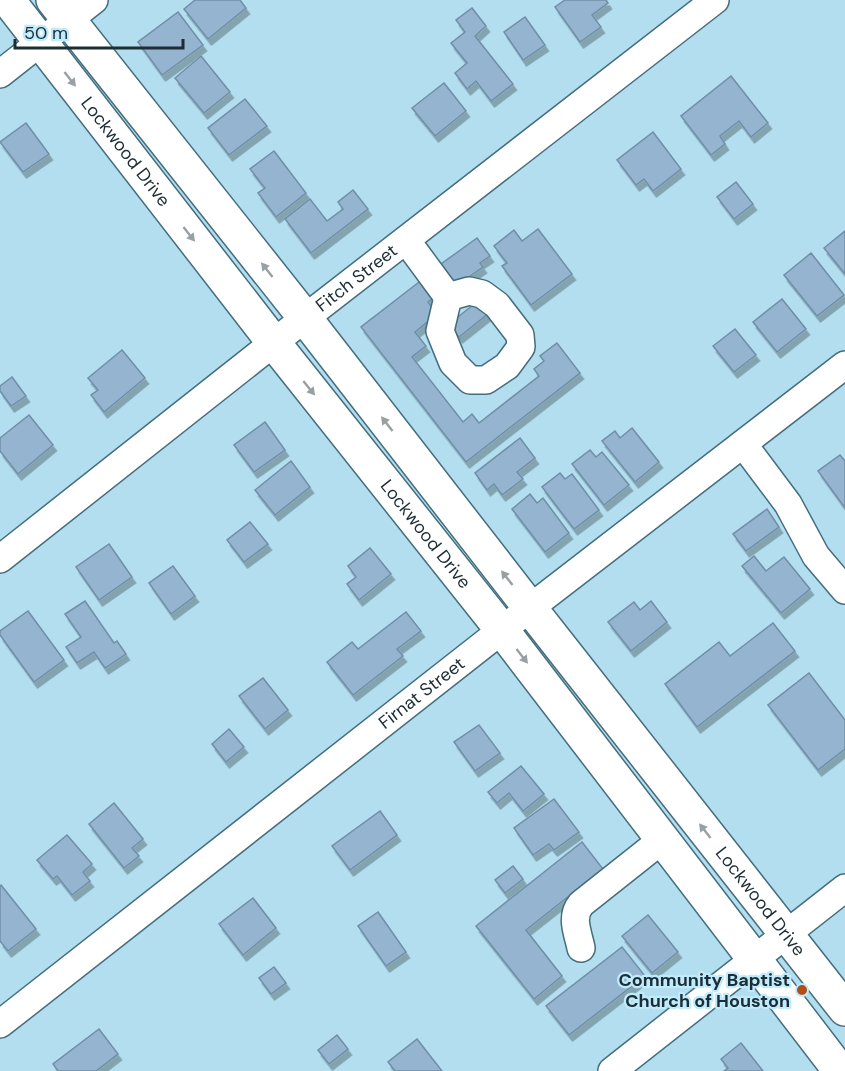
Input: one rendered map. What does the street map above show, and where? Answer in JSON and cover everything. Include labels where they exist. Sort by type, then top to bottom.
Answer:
[{"type":"main road","name":"Lockwood Drive","points":[[8,0],[274,343],[502,630],[840,1071]]},
{"type":"main road","name":"Lockwood Drive","points":[[61,10],[845,1009]]},
{"type":"street","points":[[0,74],[41,42],[61,10],[94,0]]},
{"type":"street","name":"Fitch Street","points":[[0,559],[305,318],[715,0]]},
{"type":"street","points":[[406,240],[448,297]]},
{"type":"street","name":"Firnat Street","points":[[0,1024],[530,608],[845,365]]},
{"type":"street","points":[[743,444],[788,504],[816,556],[845,590]]},
{"type":"street","points":[[581,948],[575,918],[576,911],[581,904],[663,839]]},
{"type":"street","points":[[612,1071],[845,888]]},
{"type":"building","points":[[195,0],[240,0],[246,8],[208,39],[184,9]]},
{"type":"building","points":[[565,0],[606,0],[608,3],[592,15],[601,27],[580,42],[555,7]]},
{"type":"building","points":[[472,8],[486,26],[475,36],[513,84],[491,101],[476,81],[467,89],[455,73],[467,63],[451,43],[465,32],[456,20]]},
{"type":"building","points":[[178,12],[203,45],[162,75],[138,42]]},
{"type":"building","points":[[525,17],[545,45],[523,60],[504,32]]},
{"type":"building","points":[[201,56],[230,92],[204,113],[175,78]]},
{"type":"building","points":[[731,76],[768,123],[751,137],[739,121],[720,136],[725,144],[711,155],[681,116]]},
{"type":"building","points":[[444,83],[466,111],[435,136],[412,108]]},
{"type":"building","points":[[245,99],[267,126],[229,155],[208,128]]},
{"type":"building","points":[[26,123],[49,154],[23,172],[0,142]]},
{"type":"building","points":[[653,132],[681,169],[653,191],[644,179],[636,185],[617,160]]},
{"type":"building","points":[[274,151],[306,193],[276,217],[258,193],[265,188],[250,169]]},
{"type":"building","points":[[736,182],[753,204],[734,219],[717,197]]},
{"type":"building","points":[[353,190],[368,209],[311,253],[285,219],[310,199],[327,221],[343,209],[338,202]]},
{"type":"building","points":[[538,229],[572,274],[531,305],[502,266],[507,263],[494,246],[514,230],[522,241]]},
{"type":"building","points":[[845,231],[845,274],[824,248]]},
{"type":"building","points":[[477,238],[490,256],[480,263],[483,267],[456,286],[441,264]]},
{"type":"building","points":[[811,253],[844,295],[817,316],[784,275]]},
{"type":"building","points":[[423,279],[436,296],[428,302],[437,314],[415,332],[426,346],[412,357],[463,422],[472,414],[479,423],[539,376],[534,369],[544,361],[540,356],[557,343],[580,373],[466,462],[361,327]]},
{"type":"building","points":[[782,299],[806,329],[777,352],[753,322]]},
{"type":"building","points":[[479,300],[489,313],[459,337],[448,325]]},
{"type":"building","points":[[735,329],[756,355],[734,372],[713,346]]},
{"type":"building","points":[[122,350],[145,378],[104,412],[91,395],[98,390],[88,378]]},
{"type":"building","points":[[12,377],[26,396],[11,406],[0,391],[0,386]]},
{"type":"building","points":[[29,415],[53,445],[18,474],[0,451],[0,438]]},
{"type":"building","points":[[265,422],[285,450],[254,472],[234,445]]},
{"type":"building","points":[[632,428],[659,462],[635,482],[602,441],[615,431],[620,438]]},
{"type":"building","points":[[520,438],[535,458],[517,472],[523,479],[502,495],[494,484],[487,490],[475,473]]},
{"type":"building","points":[[590,450],[596,457],[602,452],[629,485],[604,505],[572,464]]},
{"type":"building","points":[[840,455],[845,461],[845,508],[818,471]]},
{"type":"building","points":[[291,461],[310,487],[275,515],[255,490]]},
{"type":"building","points":[[560,473],[565,479],[572,474],[599,510],[574,529],[542,487]]},
{"type":"building","points":[[530,494],[537,503],[543,498],[569,533],[545,552],[512,509]]},
{"type":"building","points":[[767,509],[779,527],[746,551],[733,534]]},
{"type":"building","points":[[250,522],[268,544],[244,562],[227,540]]},
{"type":"building","points":[[109,544],[132,577],[99,600],[76,567]]},
{"type":"building","points":[[370,548],[391,574],[359,600],[347,584],[356,577],[348,566]]},
{"type":"building","points":[[754,556],[766,571],[784,557],[810,589],[781,613],[742,566]]},
{"type":"building","points":[[173,566],[195,596],[171,614],[149,583]]},
{"type":"building","points":[[85,601],[114,643],[117,641],[126,654],[105,668],[94,652],[77,663],[66,647],[81,637],[65,614]]},
{"type":"building","points":[[651,601],[667,622],[631,651],[608,622],[634,602],[640,610]]},
{"type":"building","points":[[28,611],[64,660],[34,682],[0,635],[0,631]]},
{"type":"building","points":[[406,612],[421,631],[397,649],[403,656],[353,695],[327,662],[352,642],[358,649]]},
{"type":"building","points":[[773,623],[795,651],[697,727],[665,684],[719,642],[730,656]]},
{"type":"building","points":[[809,673],[845,720],[845,749],[818,770],[768,705]]},
{"type":"building","points":[[263,678],[288,710],[265,729],[239,696]]},
{"type":"building","points":[[479,725],[500,753],[475,771],[454,742]]},
{"type":"building","points":[[229,729],[244,747],[226,762],[212,744]]},
{"type":"building","points":[[521,766],[544,794],[523,811],[509,793],[497,803],[488,792]]},
{"type":"building","points":[[554,799],[579,832],[554,850],[549,844],[533,855],[514,828]]},
{"type":"building","points":[[114,803],[143,839],[132,848],[139,856],[124,868],[89,824]]},
{"type":"building","points":[[380,811],[397,835],[350,870],[332,846]]},
{"type":"building","points":[[67,835],[92,864],[83,872],[90,881],[72,895],[57,876],[53,879],[37,860]]},
{"type":"building","points":[[582,842],[603,869],[526,930],[562,976],[534,999],[476,926]]},
{"type":"building","points":[[513,866],[523,879],[505,893],[495,880]]},
{"type":"building","points":[[1,885],[36,929],[8,951],[0,941]]},
{"type":"building","points":[[253,898],[276,928],[243,955],[219,924]]},
{"type":"building","points":[[378,912],[406,952],[386,966],[358,926]]},
{"type":"building","points":[[648,915],[678,952],[652,973],[622,936]]},
{"type":"building","points":[[622,947],[645,976],[569,1035],[546,1006]]},
{"type":"building","points":[[274,967],[286,983],[271,994],[259,978]]},
{"type":"building","points":[[99,1029],[118,1054],[96,1071],[58,1071],[53,1064]]},
{"type":"building","points":[[337,1035],[348,1049],[329,1064],[318,1050]]},
{"type":"building","points":[[417,1039],[442,1071],[395,1071],[388,1062]]},
{"type":"building","points":[[741,1043],[763,1071],[724,1071],[728,1068],[721,1059]]},
{"type":"place","name":"Community Baptist Church of Houston","points":[[802,990]]}]
